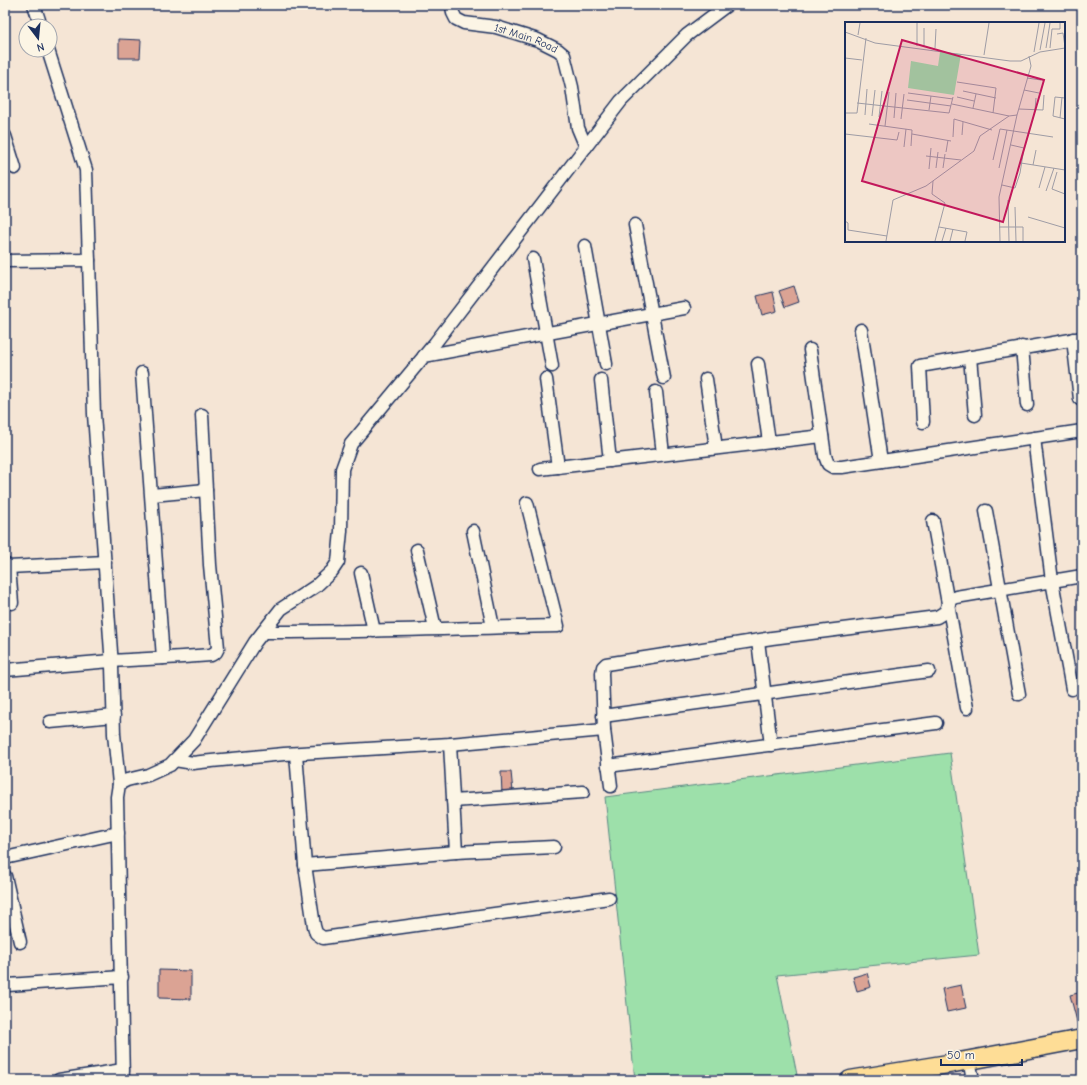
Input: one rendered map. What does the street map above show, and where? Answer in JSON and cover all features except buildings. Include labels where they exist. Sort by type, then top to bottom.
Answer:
[{"type":"main road","points":[[850,1080],[954,1063],[1082,1038]]},
{"type":"main road","points":[[917,1080],[972,1075],[1082,1051]]},
{"type":"street","points":[[34,5],[38,18]]},
{"type":"street","name":"1st Main Road","points":[[452,5],[456,20],[464,23],[496,27],[538,40],[558,50],[564,55],[572,87],[578,128],[586,147]]},
{"type":"street","points":[[119,784],[127,780],[148,775],[170,765],[175,760],[194,740],[254,642],[281,609],[316,586],[332,571],[338,562],[341,530],[342,468],[351,444],[424,356],[621,101],[687,35],[727,5]]},
{"type":"street","points":[[51,58],[86,170],[94,414],[105,562],[114,734],[119,784],[117,797],[123,1075],[59,1080]]},
{"type":"street","points":[[5,136],[15,168]]},
{"type":"street","points":[[635,225],[664,378]]},
{"type":"street","points":[[584,246],[606,364]]},
{"type":"street","points":[[534,259],[552,366]]},
{"type":"street","points":[[5,261],[89,260]]},
{"type":"street","points":[[424,356],[684,308]]},
{"type":"street","points":[[860,330],[881,461]]},
{"type":"street","points":[[923,422],[920,366],[1078,338],[1080,399]]},
{"type":"street","points":[[1022,347],[1027,405]]},
{"type":"street","points":[[810,350],[825,456],[828,464],[833,467],[842,467],[1082,431]]},
{"type":"street","points":[[970,357],[975,415]]},
{"type":"street","points":[[758,364],[768,442]]},
{"type":"street","points":[[142,373],[163,658]]},
{"type":"street","points":[[546,379],[558,467]]},
{"type":"street","points":[[706,379],[716,448]]},
{"type":"street","points":[[600,380],[610,460]]},
{"type":"street","points":[[656,392],[663,454]]},
{"type":"street","points":[[5,670],[111,661],[211,655],[216,652],[218,648],[210,565],[202,415]]},
{"type":"street","points":[[540,469],[822,436]]},
{"type":"street","points":[[1034,438],[1052,581],[1072,689]]},
{"type":"street","points":[[152,494],[206,490]]},
{"type":"street","points":[[262,632],[374,631],[435,628],[558,626],[527,503]]},
{"type":"street","points":[[986,512],[1019,694]]},
{"type":"street","points":[[933,521],[967,708]]},
{"type":"street","points":[[473,531],[493,627]]},
{"type":"street","points":[[417,550],[435,628]]},
{"type":"street","points":[[12,603],[7,566],[105,562]]},
{"type":"street","points":[[361,573],[374,631]]},
{"type":"street","points":[[611,786],[604,730],[602,673],[603,667],[606,664],[758,640],[937,617],[945,612],[948,602],[956,597],[1082,576]]},
{"type":"street","points":[[758,640],[771,744]]},
{"type":"street","points":[[604,716],[929,671]]},
{"type":"street","points":[[50,722],[114,716]]},
{"type":"street","points":[[608,766],[936,723]]},
{"type":"street","points":[[175,760],[193,763],[296,754],[450,744],[604,730]]},
{"type":"street","points":[[450,744],[456,852]]},
{"type":"street","points":[[296,754],[305,865],[314,926],[316,933],[323,938],[609,898]]},
{"type":"street","points":[[453,801],[583,792]]},
{"type":"street","points":[[5,858],[118,833]]},
{"type":"street","points":[[305,865],[456,852],[554,847]]},
{"type":"street","points":[[5,876],[20,942]]},
{"type":"street","points":[[8,985],[122,977]]},
{"type":"green space","points":[[950,753],[979,955],[777,975],[797,1075],[770,1080],[635,1080],[605,797]]}]
